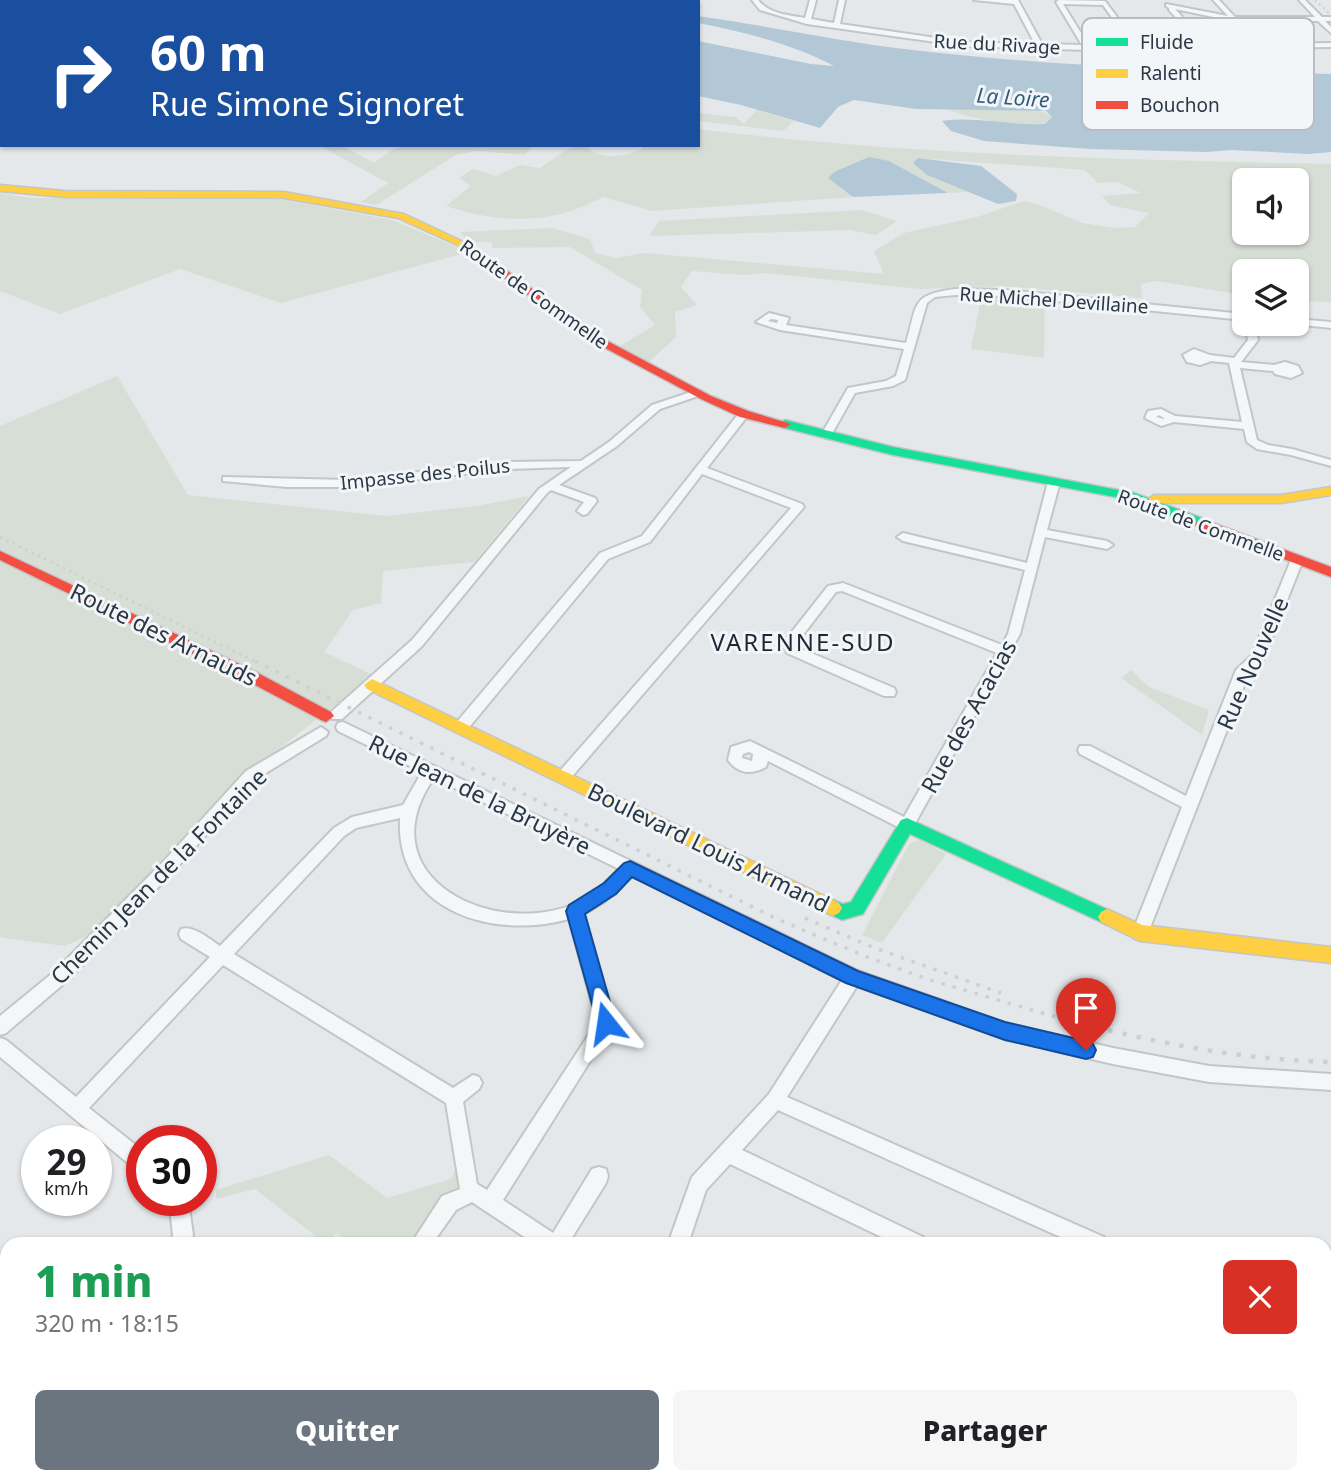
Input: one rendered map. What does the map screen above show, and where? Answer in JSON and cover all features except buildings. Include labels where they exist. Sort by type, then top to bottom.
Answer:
[{"type":"street","name":"Rue du Rivage","points":[[755,0],[757,5],[770,13],[836,27],[949,43],[1082,48]]},
{"type":"street","points":[[807,22],[813,0]]},
{"type":"street","points":[[836,27],[842,0]]},
{"type":"street","points":[[977,0],[1016,1],[1040,47]]},
{"type":"street","points":[[1216,0],[1233,18]]},
{"type":"street","points":[[1302,0],[1331,31]]},
{"type":"street","points":[[1058,1],[1105,3],[1116,18]]},
{"type":"street","points":[[1058,1],[1082,40]]},
{"type":"street","points":[[1165,3],[1189,14]]},
{"type":"street","points":[[1165,3],[1179,18]]},
{"type":"street","points":[[1175,14],[1233,18]]},
{"type":"street","points":[[1314,19],[1331,19]]},
{"type":"street","name":"Route de Commelle","points":[[0,188],[65,194],[284,195],[401,216],[456,239],[594,338],[697,393],[744,414],[893,451],[1133,497],[1331,572]]},
{"type":"street","name":"Rue Michel Devillaine","points":[[826,435],[839,419],[841,405],[852,390],[894,382],[901,378],[923,302],[932,295],[956,292],[1005,293],[1232,316]]},
{"type":"street","points":[[1309,323],[1331,325]]},
{"type":"street","points":[[780,327],[911,347]]},
{"type":"street","points":[[1252,336],[1253,340],[1235,362],[1252,442],[1261,447],[1331,463]]},
{"type":"street","points":[[1207,358],[1277,368]]},
{"type":"street","name":"Chemin Jean de la Fontaine","points":[[0,1027],[61,976],[168,867],[251,775],[332,723],[417,643],[499,542],[550,486],[613,444],[656,407],[697,393]]},
{"type":"street","points":[[461,727],[604,556],[646,539],[744,414]]},
{"type":"street","points":[[1171,419],[1247,426]]},
{"type":"street","name":"Impasse des Poilus","points":[[227,479],[289,485],[386,481],[530,462],[581,464]]},
{"type":"street","points":[[564,776],[798,507],[701,470]]},
{"type":"street","name":"Rue des Acacias","points":[[907,825],[1014,634],[1054,482]]},
{"type":"street","points":[[550,486],[591,501],[583,512]]},
{"type":"street","points":[[1133,497],[1192,501],[1282,499],[1331,491]]},
{"type":"street","points":[[1040,532],[1107,545]]},
{"type":"street","points":[[903,537],[1031,568]]},
{"type":"street","name":"Route des Arnauds","points":[[0,555],[247,674],[332,723]]},
{"type":"street","name":"Rue Nouvelle","points":[[1139,933],[1244,670],[1257,658],[1297,560]]},
{"type":"street","points":[[889,692],[792,650],[789,643],[832,589],[843,587],[1004,651]]},
{"type":"street","name":"Boulevard Louis Armand","points":[[372,685],[842,912],[857,909],[907,825]]},
{"type":"street","name":"Rue Jean de la Bruyère","points":[[332,723],[853,977],[1005,1031],[1113,1056],[1209,1074],[1331,1082]]},
{"type":"street","points":[[1085,750],[1191,805]]},
{"type":"street","points":[[760,752],[907,825],[1139,933],[1331,955]]},
{"type":"street","points":[[431,771],[408,810],[407,835],[411,858],[421,877],[433,891],[457,907],[485,917],[543,919],[575,911],[610,888],[630,868]]},
{"type":"street","points":[[76,1109],[345,827],[408,810]]},
{"type":"street","points":[[491,1203],[606,1023],[575,911]]},
{"type":"street","points":[[187,934],[454,1098],[469,1189],[544,1237]]},
{"type":"street","points":[[680,1237],[699,1184],[775,1100],[853,977]]},
{"type":"street","points":[[0,1046],[126,1149]]},
{"type":"street","points":[[454,1098],[473,1083]]},
{"type":"street","points":[[775,1100],[1081,1237]]},
{"type":"street","points":[[726,1152],[902,1237]]},
{"type":"street","points":[[560,1237],[599,1176]]},
{"type":"street","points":[[426,1237],[449,1203],[474,1192]]},
{"type":"street","points":[[180,1216],[183,1237]]},
{"type":"shaded area","points":[[1018,108],[1052,117],[1045,124],[1007,123],[982,120],[947,109]]},
{"type":"shaded area","points":[[757,110],[794,121],[783,131],[700,121],[700,113],[735,117],[744,124]]},
{"type":"shaded area","points":[[700,129],[935,150],[1093,158],[1331,164],[1331,302],[1309,301],[1309,259],[1232,259],[1232,293],[1157,281],[1141,284],[1142,298],[1000,286],[921,289],[765,273],[744,275],[692,271],[681,287],[697,305],[675,312],[676,337],[649,362],[617,348],[655,325],[640,307],[642,290],[570,247],[492,248],[492,242],[467,242],[461,232],[553,228],[590,239],[595,253],[616,258],[645,253],[884,274],[874,251],[904,233],[977,217],[1024,201],[1082,223],[1115,228],[1135,227],[1149,213],[1110,205],[1102,196],[1141,193],[1117,182],[1098,183],[1085,170],[918,158],[927,175],[969,192],[948,193],[889,161],[858,162],[834,172],[828,178],[853,197],[652,211],[603,197],[565,213],[526,219],[486,216],[446,206],[471,186],[459,178],[473,169],[496,176],[520,165],[540,168],[575,147],[587,147],[604,156],[641,150],[642,147],[700,147]]},
{"type":"shaded area","points":[[322,147],[345,147],[374,163],[392,150],[402,147],[533,147],[524,155],[476,151],[456,155],[376,205],[361,202],[388,183]]},
{"type":"shaded area","points":[[0,193],[31,198],[285,200],[392,220],[469,252],[281,303],[180,269],[60,314],[0,291]]},
{"type":"shaded area","points":[[862,210],[897,221],[876,235],[850,230],[649,236],[659,221]]},
{"type":"shaded area","points":[[982,294],[1045,301],[1044,358],[971,349]]},
{"type":"shaded area","points":[[117,376],[188,495],[386,516],[477,506],[529,496],[474,562],[383,571],[381,603],[353,610],[324,652],[373,675],[241,779],[100,930],[65,946],[4,938],[0,937],[0,426]]},
{"type":"shaded area","points":[[1131,670],[1149,687],[1209,710],[1202,735],[1121,678]]},
{"type":"shaded area","points":[[920,840],[946,854],[882,943],[862,935],[909,844]]},
{"type":"shaded area","points":[[329,1155],[387,1198],[451,1179],[455,1171],[460,1193],[447,1199],[421,1237],[341,1237],[336,1233],[332,1237],[317,1237],[255,1189],[217,1199],[217,1190]]},
{"type":"water","name":"La Loire","points":[[700,16],[913,50],[1082,64],[1082,130],[1314,130],[1314,74],[1331,74],[1331,152],[1309,154],[1231,150],[1207,152],[1090,149],[984,141],[951,131],[942,121],[1045,124],[1052,117],[1046,111],[916,109],[854,100],[838,107],[820,128],[741,105],[700,96],[700,41],[811,64],[834,66],[802,51],[733,30],[700,23]]},
{"type":"water","points":[[869,157],[889,161],[948,193],[853,197],[828,178],[834,172]]},
{"type":"water","points":[[918,158],[981,166],[1017,194],[1016,201],[998,204],[927,175],[913,163]]},
{"type":"railway","points":[[1315,0],[1331,15]]},
{"type":"railway","points":[[0,537],[258,663]]},
{"type":"railway","points":[[255,661],[777,919],[930,980],[1067,1020]]},
{"type":"railway","points":[[805,918],[872,947],[1001,993]]},
{"type":"railway","points":[[1067,1020],[1131,1036],[1231,1054],[1331,1062]]},
{"type":"railway","points":[[1067,1020],[1073,1022]]},
{"type":"traffic: fast","points":[[785,424],[893,451],[1134,497],[1202,523]]},
{"type":"traffic: fast","points":[[833,908],[842,912],[857,909],[907,825],[1107,917]]},
{"type":"traffic: slow","points":[[0,188],[65,194],[284,195],[401,216],[465,245]]},
{"type":"traffic: slow","points":[[1154,499],[1281,499],[1331,491]]},
{"type":"traffic: slow","points":[[372,685],[833,908]]},
{"type":"traffic: slow","points":[[1107,917],[1140,933],[1331,955]]},
{"type":"traffic: jam","points":[[465,245],[594,338],[707,398],[744,414],[785,424]]},
{"type":"traffic: jam","points":[[1202,523],[1331,572]]},
{"type":"traffic: jam","points":[[0,555],[247,674],[326,716]]},
{"type":"district","name":"VARENNE-SUD","points":[[803,641]]},
{"type":"route","points":[[606,1023],[575,911],[610,888],[630,868],[853,977],[1005,1031],[1086,1050]]}]
